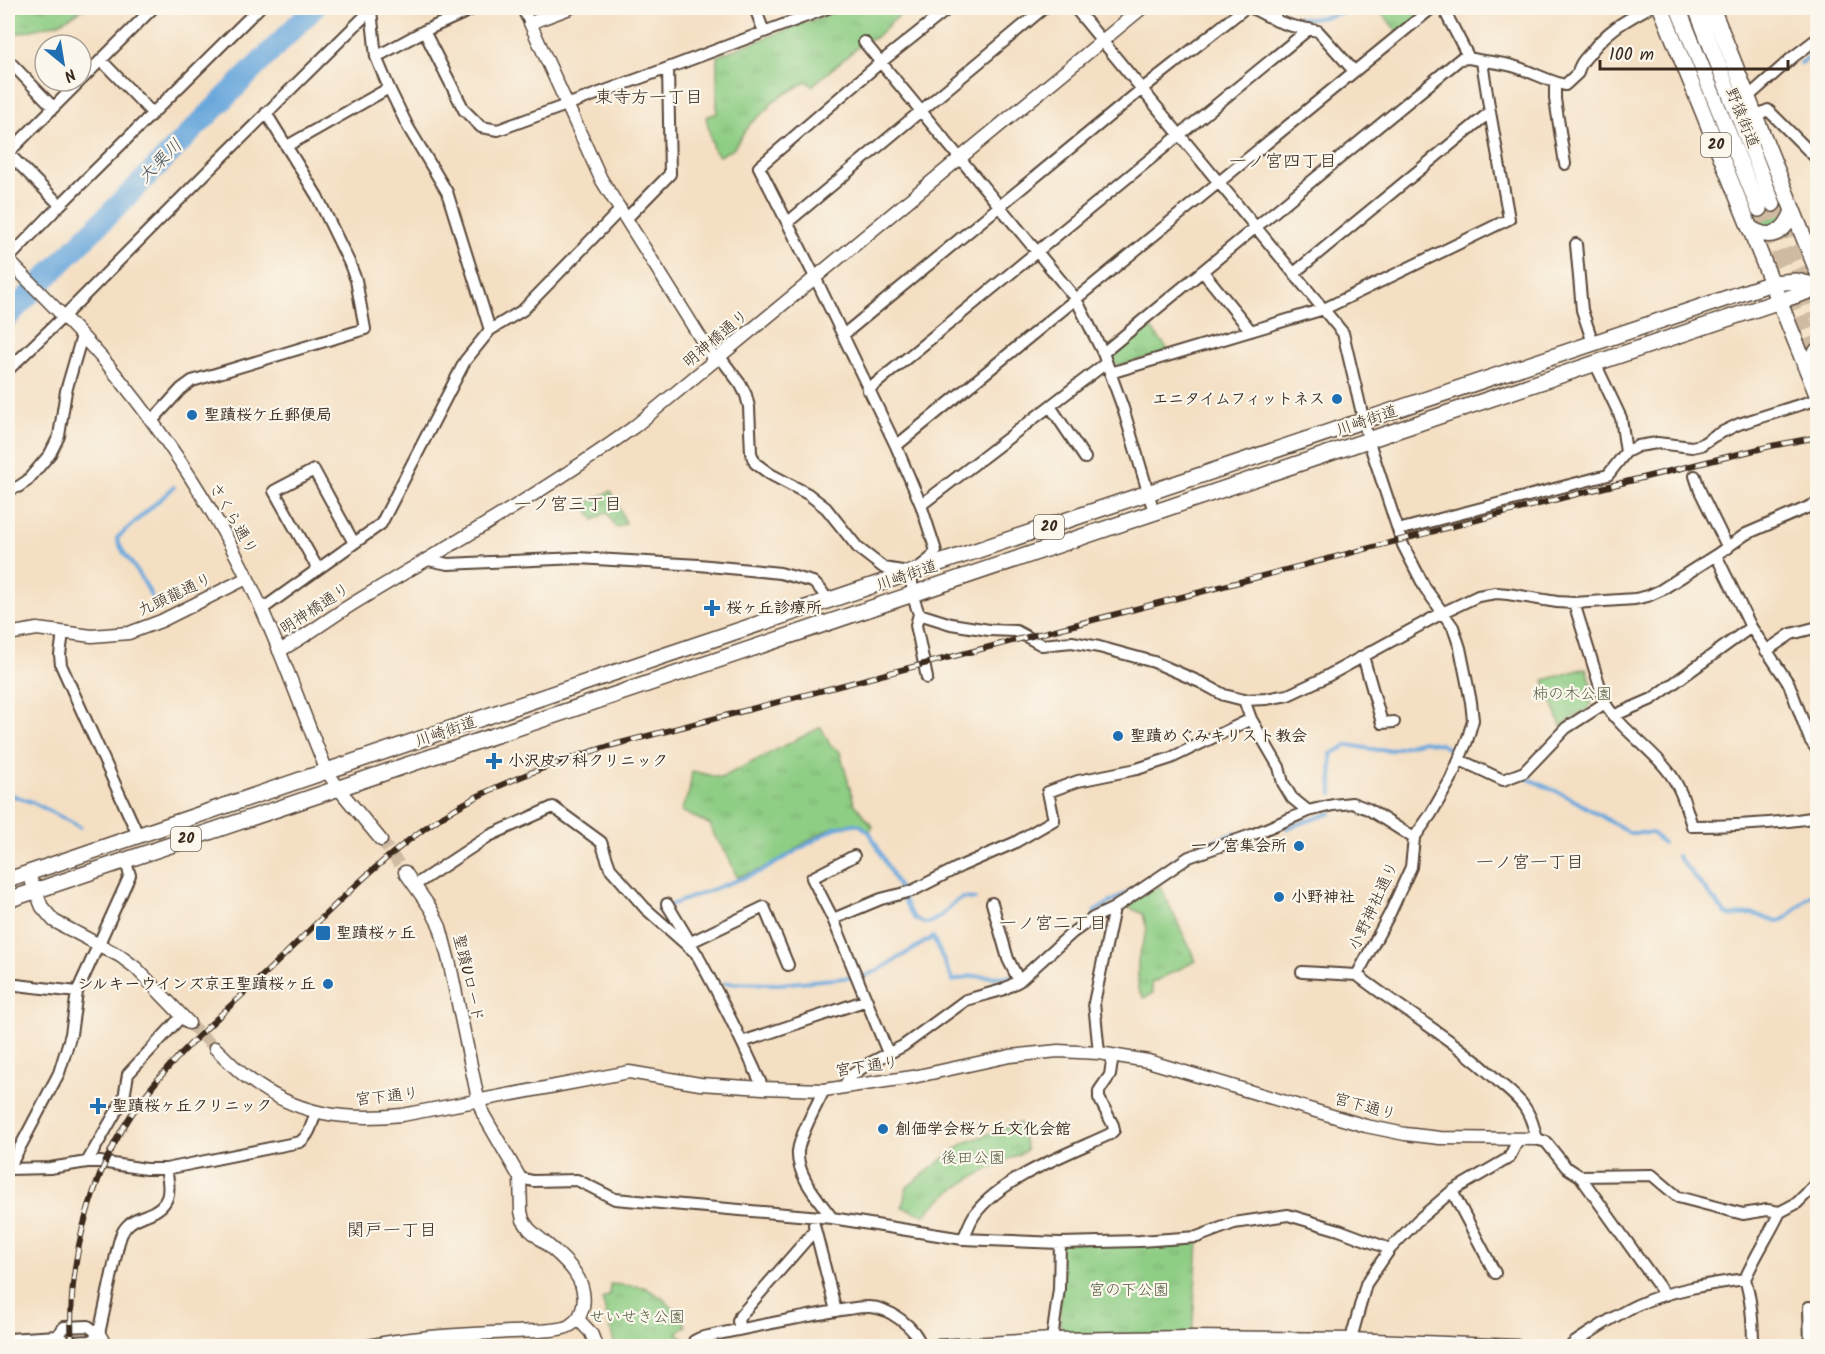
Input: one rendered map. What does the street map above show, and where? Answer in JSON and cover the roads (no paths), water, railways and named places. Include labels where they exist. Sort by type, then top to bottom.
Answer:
[{"type":"main road","name":"20","points":[[1661,8],[1818,398]]},
{"type":"main road","name":"野猿街道","points":[[1678,8],[1766,206],[1696,8]]},
{"type":"main road","points":[[1712,8],[1818,273]]},
{"type":"main road","points":[[1749,227],[1762,234],[1777,233],[1786,225],[1793,211]]},
{"type":"main road","name":"川崎街道","points":[[8,880],[1772,283],[1796,281],[1818,287]]},
{"type":"main road","name":"川崎街道","points":[[8,900],[1818,287]]},
{"type":"main road","points":[[1805,366],[1818,350]]},
{"type":"street","points":[[93,68],[153,8]]},
{"type":"street","points":[[9,262],[60,205],[259,8]]},
{"type":"street","points":[[376,57],[424,31],[475,8]]},
{"type":"street","points":[[522,8],[601,178],[717,359],[741,385],[749,407],[751,453],[755,463],[770,474],[808,494],[826,508],[858,548],[884,568],[912,573],[930,559],[936,551],[921,505],[843,334],[759,167],[949,8]]},
{"type":"street","points":[[530,23],[570,8]]},
{"type":"street","points":[[755,8],[764,32]]},
{"type":"street","points":[[424,31],[464,110],[482,127],[498,130],[828,8]]},
{"type":"street","points":[[788,222],[1044,8]]},
{"type":"street","name":"小野神社通り","points":[[1075,8],[1343,333],[1368,440],[1398,530],[1425,588],[1453,627],[1460,648],[1473,720],[1460,760],[1431,814],[1414,838],[1411,867],[1357,975],[1454,1043],[1485,1068],[1524,1106],[1532,1121],[1537,1139]]},
{"type":"street","name":"明神橋通り","points":[[279,651],[357,601],[428,560],[607,447],[634,427],[1142,8]]},
{"type":"street","points":[[843,334],[1142,89],[1245,8]]},
{"type":"street","points":[[1252,8],[1277,21],[1318,30],[1354,71]]},
{"type":"street","points":[[1272,8],[1277,21]]},
{"type":"street","points":[[896,446],[1432,8]]},
{"type":"street","points":[[1443,8],[1469,58]]},
{"type":"street","points":[[921,505],[1106,363],[1203,272],[1460,59],[1469,58],[1514,66],[1565,85],[1578,73],[1579,66],[1604,36],[1617,25],[1648,8]]},
{"type":"street","points":[[372,9],[376,57],[388,88],[408,127],[447,192],[490,330]]},
{"type":"street","points":[[8,370],[372,9]]},
{"type":"street","points":[[868,390],[1309,29]]},
{"type":"street","points":[[1748,97],[1818,38]]},
{"type":"street","points":[[864,42],[1076,299],[1106,363],[1123,408],[1154,512]]},
{"type":"street","points":[[8,60],[53,107]]},
{"type":"street","points":[[101,60],[152,113]]},
{"type":"street","points":[[1106,363],[1251,332],[1324,309],[1509,219],[1482,62]]},
{"type":"street","points":[[261,610],[381,524],[465,361],[490,330],[523,310],[624,214],[670,174],[668,68]]},
{"type":"street","points":[[1555,83],[1555,99],[1565,164]]},
{"type":"street","points":[[287,146],[388,88]]},
{"type":"street","points":[[60,205],[8,153],[67,93]]},
{"type":"street","points":[[1755,116],[1767,110],[1818,160]]},
{"type":"street","points":[[1294,273],[1490,112]]},
{"type":"street","points":[[152,421],[181,389],[192,381],[365,329],[356,280],[349,262],[317,196],[266,113]]},
{"type":"street","points":[[1576,244],[1582,310],[1593,343]]},
{"type":"street","name":"さくら通り","points":[[9,262],[108,365],[152,421],[206,501],[248,578],[327,771]]},
{"type":"street","points":[[1203,272],[1251,332]]},
{"type":"street","points":[[8,489],[18,487],[27,481],[50,454],[59,436],[66,391],[82,336]]},
{"type":"street","points":[[1595,363],[1621,418],[1626,452]]},
{"type":"street","points":[[1398,530],[1608,475],[1626,452],[1638,446],[1656,443],[1692,447],[1701,445],[1739,424],[1818,398]]},
{"type":"street","points":[[1050,406],[1085,458]]},
{"type":"street","points":[[318,569],[274,491],[314,470],[354,543]]},
{"type":"street","points":[[1695,476],[1728,548]]},
{"type":"street","points":[[919,614],[951,624],[989,630],[1016,631],[1042,645],[1072,642],[1110,650],[1154,662],[1224,695],[1244,700],[1266,699],[1288,695],[1320,680],[1444,612],[1478,596],[1496,593],[1574,603],[1648,596],[1728,548],[1746,534],[1818,503]]},
{"type":"street","points":[[1716,555],[1751,627],[1789,684],[1810,740],[1818,751]]},
{"type":"street","points":[[428,560],[448,564],[578,558],[699,565],[780,573],[813,582],[828,601]]},
{"type":"street","points":[[912,573],[912,594],[919,614],[916,626],[927,678]]},
{"type":"street","name":"九頭龍通り","points":[[8,634],[37,629],[92,636],[129,633],[162,621],[248,578]]},
{"type":"street","points":[[1574,603],[1605,703],[1613,716],[1668,770],[1679,788],[1692,826],[1736,826],[1818,817]]},
{"type":"street","points":[[1613,716],[1652,699],[1751,627]]},
{"type":"street","points":[[1766,651],[1791,634],[1818,627]]},
{"type":"street","points":[[63,632],[61,665],[138,835]]},
{"type":"street","points":[[1363,657],[1382,723],[1394,722]]},
{"type":"street","points":[[1244,700],[1251,719],[1279,767],[1287,790],[1292,798],[1308,811]]},
{"type":"street","points":[[1460,760],[1503,780],[1524,772],[1566,728],[1605,703]]},
{"type":"street","points":[[833,919],[880,899],[912,891],[1014,843],[1054,820],[1047,792],[1078,781],[1137,769],[1170,758],[1251,719]]},
{"type":"street","points":[[327,771],[338,788],[381,840]]},
{"type":"street","points":[[844,1087],[849,1077],[903,1046],[966,1000],[1002,990],[1093,918],[1114,908],[1189,857],[1254,834],[1308,811],[1352,803],[1368,808],[1414,838]]},
{"type":"street","points":[[415,885],[489,836],[553,807],[601,842],[610,868],[645,908],[698,956]]},
{"type":"street","points":[[854,856],[812,878],[833,919],[888,1053]]},
{"type":"street","points":[[8,1170],[59,1073],[71,1034],[77,992],[130,875],[125,860]]},
{"type":"street","name":"聖蹟Uロード","points":[[405,872],[431,909],[440,927],[478,1099],[483,1114],[520,1178]]},
{"type":"street","points":[[28,873],[42,907],[54,921],[120,956],[136,968],[186,1019],[128,1074],[124,1098],[87,1162]]},
{"type":"street","points":[[992,903],[1008,959],[1017,976]]},
{"type":"street","points":[[667,904],[691,942],[763,1088]]},
{"type":"street","points":[[691,942],[764,907],[788,965]]},
{"type":"street","points":[[1099,1053],[1094,1003],[1114,908]]},
{"type":"street","points":[[1302,972],[1357,975]]},
{"type":"street","points":[[8,984],[77,992]]},
{"type":"street","points":[[742,1042],[867,1000]]},
{"type":"street","name":"宮下通り","points":[[215,1048],[249,1079],[282,1099],[316,1112],[348,1118],[402,1115],[629,1072],[700,1084],[824,1089],[913,1077],[1010,1056],[1058,1052],[1099,1053],[1148,1061],[1366,1126],[1405,1134],[1440,1138],[1537,1139]]},
{"type":"street","points":[[963,1239],[974,1215],[983,1204],[1005,1187],[1110,1134],[1113,1125],[1099,1098],[1099,1091],[1110,1075],[1113,1055]]},
{"type":"street","points":[[824,1089],[801,1140],[798,1154],[808,1183],[832,1218]]},
{"type":"street","points":[[8,1170],[50,1168],[100,1161],[146,1169],[166,1169],[300,1142],[310,1131],[316,1112]]},
{"type":"street","points":[[1537,1139],[1546,1142],[1566,1167],[1580,1176],[1665,1294]]},
{"type":"street","points":[[1352,1339],[1366,1284],[1390,1249],[1418,1220],[1452,1191],[1509,1158],[1518,1140]]},
{"type":"street","points":[[99,1334],[122,1232],[137,1218],[154,1212],[166,1201],[170,1193],[170,1185],[166,1169]]},
{"type":"street","points":[[1580,1176],[1652,1175],[1678,1197],[1743,1214],[1767,1210],[1780,1212],[1797,1203],[1818,1182]]},
{"type":"street","points":[[368,1347],[428,1338],[564,1328],[578,1319],[582,1312],[584,1298],[578,1278],[570,1266],[529,1229],[523,1220],[520,1178],[533,1181],[577,1179],[615,1199],[832,1218],[963,1239],[1060,1243],[1197,1237],[1234,1223],[1288,1215],[1339,1230],[1390,1249]]},
{"type":"street","points":[[1452,1191],[1495,1274]]},
{"type":"street","points":[[1753,1347],[1753,1323],[1748,1289],[1744,1279],[1780,1212]]},
{"type":"street","points":[[813,1217],[837,1311]]},
{"type":"street","points":[[740,1329],[738,1321],[740,1316],[815,1230]]},
{"type":"street","points":[[1052,1339],[1059,1289],[1060,1243]]},
{"type":"street","points":[[1571,1347],[1637,1305],[1665,1294],[1744,1279]]},
{"type":"street","points":[[693,1347],[694,1341],[700,1338],[837,1311],[870,1307],[885,1312],[910,1327],[921,1347]]},
{"type":"street","points":[[1809,1307],[1810,1347]]},
{"type":"street","points":[[578,1319],[591,1333],[596,1347]]},
{"type":"street","points":[[8,1339],[57,1336],[64,1327],[88,1326],[99,1334],[106,1347]]},
{"type":"street","points":[[937,1347],[1052,1339],[1203,1337],[1352,1339],[1517,1347]]},
{"type":"waterway","name":"大栗川","points":[[8,316],[314,8]]},
{"type":"waterway","points":[[1284,16],[1321,17],[1356,8]]},
{"type":"waterway","points":[[1801,63],[1818,51]]},
{"type":"waterway","points":[[156,608],[145,584],[122,551],[117,538],[174,487]]},
{"type":"waterway","points":[[1332,794],[1331,754],[1348,745],[1391,750],[1423,741],[1440,744],[1453,751]]},
{"type":"waterway","points":[[1526,778],[1565,795],[1630,833],[1652,833],[1663,843]]},
{"type":"waterway","points":[[8,794],[32,802],[80,827]]},
{"type":"waterway","points":[[1287,828],[1331,813]]},
{"type":"waterway","points":[[657,910],[762,871],[835,828],[854,824],[860,825],[870,833],[914,918],[929,923],[962,898],[975,899]]},
{"type":"waterway","points":[[1165,867],[1191,850],[1236,833]]},
{"type":"waterway","points":[[1677,856],[1729,915],[1753,914],[1776,921],[1781,920],[1791,914],[1806,899],[1818,893]]},
{"type":"waterway","points":[[1094,912],[1136,887]]},
{"type":"waterway","points":[[725,983],[779,984],[865,976],[933,937],[953,981],[971,976],[1008,977],[1013,975]]},
{"type":"tunnel","points":[[1773,204],[1818,316]]},
{"type":"tunnel","points":[[1759,209],[1818,357]]},
{"type":"tunnel","points":[[381,840],[405,872]]},
{"type":"tunnel","points":[[189,1023],[215,1048]]},
{"type":"railway","points":[[72,1346],[71,1312],[74,1278],[79,1244],[88,1210],[99,1177],[114,1145],[131,1115],[151,1088],[195,1040],[375,868],[443,816],[482,794],[544,768],[609,746],[1577,494],[1771,446],[1818,437]]},
{"type":"place","name":"エニタイムフィットネス","points":[[1337,399]]},
{"type":"place","name":"聖蹟桜ケ丘郵便局","points":[[192,415]]},
{"type":"place","name":"桜ヶ丘診療所","points":[[712,608]]},
{"type":"place","name":"聖蹟めぐみキリスト教会","points":[[1118,736]]},
{"type":"place","name":"小沢皮フ科クリニック","points":[[494,761]]},
{"type":"place","name":"一ノ宮集会所","points":[[1299,846]]},
{"type":"place","name":"小野神社","points":[[1279,897]]},
{"type":"place","name":"聖蹟桜ヶ丘","points":[[323,933]]},
{"type":"place","name":"シルキーウインズ京王聖蹟桜ヶ丘","points":[[328,984]]},
{"type":"place","name":"聖蹟桜ヶ丘クリニック","points":[[98,1106]]},
{"type":"place","name":"創価学会桜ケ丘文化会館","points":[[883,1129]]},
{"type":"district","name":"東寺方一丁目","points":[[649,98]]},
{"type":"district","name":"一ノ宮四丁目","points":[[1283,162]]},
{"type":"district","name":"一ノ宮三丁目","points":[[568,505]]},
{"type":"district","name":"一ノ宮一丁目","points":[[1530,863]]},
{"type":"district","name":"一ノ宮二丁目","points":[[1053,924]]},
{"type":"district","name":"関戸一丁目","points":[[392,1231]]},
{"type":"park label","name":"柿の木公園","points":[[1572,694]]},
{"type":"park label","name":"後田公園","points":[[973,1158]]},
{"type":"park label","name":"宮の下公園","points":[[1129,1290]]},
{"type":"park label","name":"せいせき公園","points":[[637,1317]]}]
